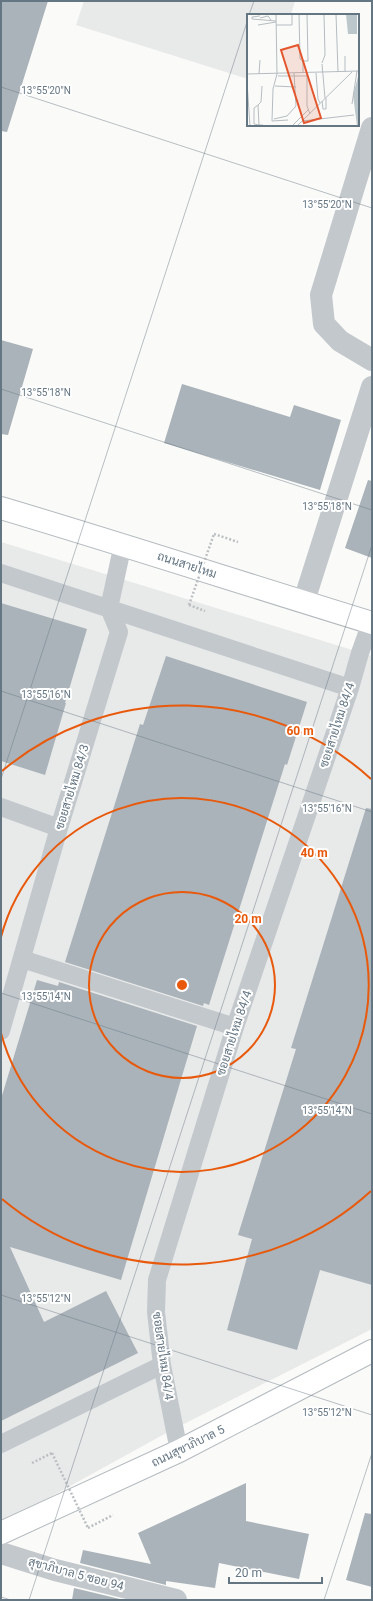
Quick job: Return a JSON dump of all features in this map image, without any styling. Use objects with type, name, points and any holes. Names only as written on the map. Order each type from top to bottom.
[{"type":"main road","name":"ถนนสายไหม","points":[[1,508],[123,544],[230,580],[372,622]]},
{"type":"main road","name":"ถนนสุขาภิบาล 5","points":[[1,1533],[180,1451],[372,1351]]},
{"type":"street","points":[[372,128],[321,295],[324,324],[340,341],[372,360]]},
{"type":"street","points":[[304,601],[372,387]]},
{"type":"street","name":"สุขาภิบาล 5 ซอย 94","points":[[1,1553],[55,1570],[176,1600]]},
{"type":"lane","points":[[109,608],[123,544]]},
{"type":"lane","points":[[1,573],[350,688]]},
{"type":"lane","name":"ซอยสายไหม 84/3","points":[[1,1031],[59,828],[119,632],[109,608]]},
{"type":"lane","name":"ซอยสายไหม 84/4","points":[[180,1451],[162,1365],[156,1312],[157,1280],[235,1027],[350,688],[360,652],[372,622]]},
{"type":"lane","points":[[1,807],[59,828]]},
{"type":"lane","points":[[22,959],[235,1027]]},
{"type":"lane","points":[[1,1444],[162,1365]]},
{"type":"path","points":[[208,612],[189,605],[214,534],[238,542]]},
{"type":"path","points":[[32,1463],[52,1453],[88,1528],[113,1515]]},
{"type":"shaded area","points":[[84,1],[295,1],[291,14],[247,14],[247,79],[76,25]]},
{"type":"shaded area","points":[[1,542],[372,656],[372,1329],[170,1431],[1,1524]]},
{"type":"building","points":[[1,1],[48,1],[7,132],[1,131]]},
{"type":"building","points":[[1,340],[33,349],[8,435],[1,434]]},
{"type":"building","points":[[182,384],[290,417],[294,405],[341,420],[320,490],[164,443]]},
{"type":"building","points":[[368,480],[372,481],[372,558],[345,548]]},
{"type":"building","points":[[1,603],[87,629],[45,775],[1,761]]},
{"type":"building","points":[[166,656],[307,702],[287,765],[285,764],[209,1005],[204,1003],[203,1006],[65,962],[140,724],[143,725]]},
{"type":"building","points":[[366,808],[372,809],[372,1285],[320,1270],[297,1350],[227,1330],[252,1239],[238,1235],[296,1049],[291,1048]]},
{"type":"building","points":[[37,980],[58,986],[59,982],[197,1026],[121,1280],[10,1247],[44,1322],[106,1291],[138,1353],[1,1421],[1,1099]]},
{"type":"building","points":[[246,1483],[246,1521],[309,1534],[299,1579],[219,1563],[215,1588],[166,1581],[166,1585],[80,1563],[83,1550],[151,1564],[138,1533]]},
{"type":"building","points":[[365,1513],[372,1514],[372,1587],[346,1580]]},
{"type":"building","points":[[74,1588],[124,1600],[72,1600]]}]
